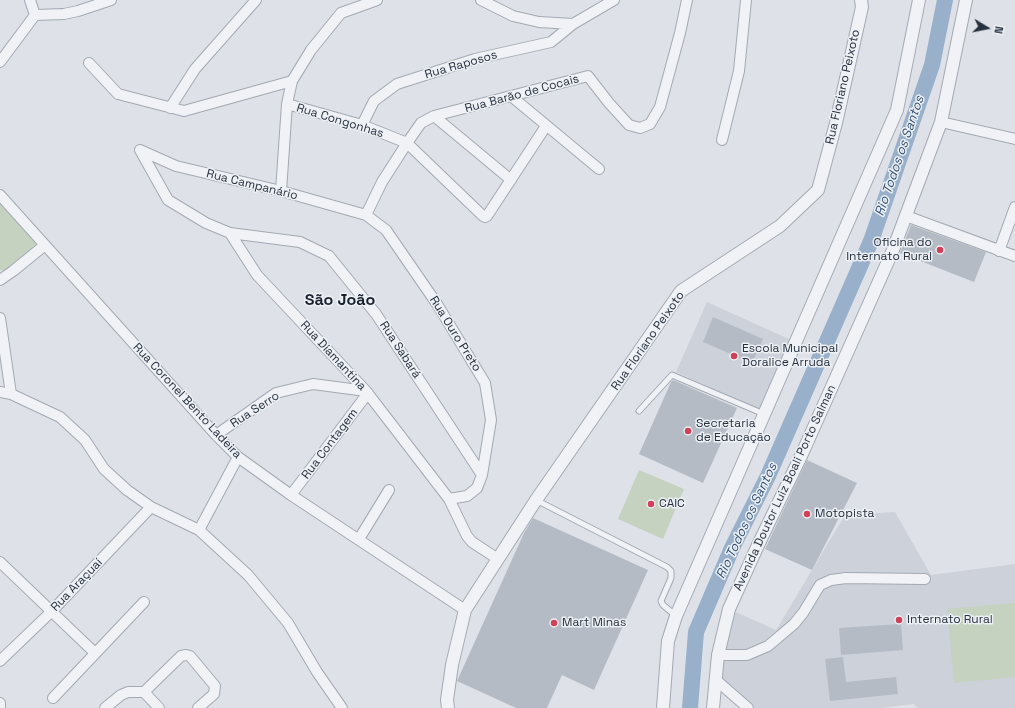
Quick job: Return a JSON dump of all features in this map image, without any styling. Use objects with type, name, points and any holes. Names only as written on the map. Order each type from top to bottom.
[{"type":"street","points":[[30,0],[35,15]]},
{"type":"street","points":[[35,15],[64,14],[111,0]]},
{"type":"street","points":[[170,108],[194,69],[256,0]]},
{"type":"street","points":[[281,191],[287,104],[292,81],[311,50],[341,13],[378,0]]},
{"type":"street","points":[[481,0],[513,16],[539,22],[573,24]]},
{"type":"street","name":"Rua Raposos","points":[[362,125],[374,101],[397,84],[476,59],[551,42],[573,24],[614,0]]},
{"type":"street","name":"Rua Barão de Cocais","points":[[366,215],[382,182],[407,143],[421,123],[434,116],[588,76],[609,103],[629,125],[640,128],[650,124],[660,107],[680,33],[687,0]]},
{"type":"street","points":[[722,140],[739,71],[746,0]]},
{"type":"street","name":"Rua Floriano Peixoto","points":[[448,708],[452,665],[466,610],[536,500],[681,291],[780,226],[818,190],[836,123],[862,7],[861,0]]},
{"type":"street","points":[[663,708],[668,641],[676,616],[897,110],[920,0]]},
{"type":"street","name":"Avenida Doutor Luiz Boali Porto Salman","points":[[713,708],[718,655],[729,609],[758,543],[801,456],[893,250],[941,122],[966,0]]},
{"type":"street","points":[[0,62],[35,15]]},
{"type":"street","points":[[89,63],[118,94],[184,111],[292,81]]},
{"type":"street","points":[[511,96],[599,169]]},
{"type":"street","name":"Rua Congonhas","points":[[287,104],[362,125],[407,143],[482,216],[487,216],[511,180]]},
{"type":"street","points":[[434,116],[511,180],[546,126]]},
{"type":"street","points":[[941,122],[1015,139]]},
{"type":"street","name":"Rua Campanário","points":[[140,150],[176,166],[281,191],[366,215]]},
{"type":"street","name":"Rua Sabará","points":[[140,150],[168,200],[206,223],[230,233],[300,242],[329,256],[376,314],[482,475]]},
{"type":"street","name":"Rua Coronel Bento Ladeira","points":[[0,195],[216,435],[238,457],[291,495],[466,610]]},
{"type":"street","points":[[999,251],[1015,207]]},
{"type":"street","name":"Rua Ouro Preto","points":[[366,215],[386,230],[437,304],[485,383],[491,420],[482,475]]},
{"type":"street","points":[[906,216],[1015,256]]},
{"type":"street","name":"Rua Diamantina","points":[[230,233],[257,276],[367,392],[449,499],[467,536],[472,542],[498,559]]},
{"type":"street","points":[[0,280],[45,245]]},
{"type":"street","points":[[0,318],[11,394]]},
{"type":"street","name":"Rua Serro","points":[[216,435],[276,393],[313,384],[367,392]]},
{"type":"street","points":[[0,392],[11,394],[60,417],[85,440],[104,469],[127,490],[151,507],[199,530],[248,575],[288,623],[317,672],[342,708]]},
{"type":"street","name":"Rua Contagem","points":[[291,495],[367,392]]},
{"type":"street","points":[[199,530],[238,457]]},
{"type":"street","points":[[449,499],[467,496],[477,488],[482,475]]},
{"type":"street","points":[[359,539],[390,490]]},
{"type":"street","name":"Rua Araçuaí","points":[[0,661],[51,612],[151,507]]},
{"type":"street","points":[[0,562],[95,653]]},
{"type":"street","points":[[718,655],[747,655],[768,646],[799,618],[820,585],[831,580],[846,578],[925,579]]},
{"type":"street","points":[[53,698],[144,602]]},
{"type":"street","points":[[105,708],[121,695],[128,692],[144,692],[181,656],[190,656],[215,686],[214,694],[198,708]]},
{"type":"street","points":[[716,680],[745,707]]},
{"type":"street","points":[[144,692],[159,708]]},
{"type":"street","points":[[0,703],[0,708]]},
{"type":"lane","points":[[639,411],[672,375],[764,415]]},
{"type":"lane","points":[[536,500],[667,567],[671,572],[671,578],[661,601],[662,605],[676,616]]},
{"type":"shaded area","name":"Escola Municipal Doralice Arruda","points":[[707,302],[791,340],[760,410],[676,372]]},
{"type":"shaded area","name":"Internato Rural","points":[[895,512],[931,575],[1015,564],[1015,708],[918,708],[914,704],[882,708],[748,708],[716,680],[729,609],[776,630],[845,515]]},
{"type":"green space","points":[[0,198],[38,242],[10,272],[0,270]]},
{"type":"green space","name":"CAIC","points":[[639,470],[684,489],[663,539],[618,519]]},
{"type":"green space","points":[[1015,603],[1015,677],[954,683],[947,609]]},
{"type":"building","name":"Oficina do Internato Rural","points":[[911,225],[986,252],[974,282],[900,253]]},
{"type":"building","points":[[713,317],[763,339],[752,363],[703,342]]},
{"type":"building","name":"Secretaria de Educação","points":[[673,380],[737,408],[703,483],[639,454]]},
{"type":"building","name":"Motopista","points":[[807,460],[857,483],[812,570],[765,549]]},
{"type":"building","name":"Mart Minas","points":[[533,518],[648,570],[594,690],[562,675],[547,708],[516,708],[457,681],[524,533]]},
{"type":"building","points":[[901,624],[903,650],[841,655],[839,628]]},
{"type":"building","points":[[843,657],[846,682],[896,677],[898,694],[830,701],[825,659]]},
{"type":"waterway","name":"Rio Todos os Santos","points":[[690,708],[696,632],[732,548],[768,476],[871,241],[932,65],[945,0]]},
{"type":"place","name":"Oficina do Internato Rural","points":[[940,250]]},
{"type":"place","name":"Escola Municipal Doralice Arruda","points":[[734,356]]},
{"type":"place","name":"Secretaria de Educação","points":[[688,431]]},
{"type":"place","name":"CAIC","points":[[651,504]]},
{"type":"place","name":"Motopista","points":[[807,514]]},
{"type":"place","name":"Internato Rural","points":[[899,620]]},
{"type":"place","name":"Mart Minas","points":[[554,623]]},
{"type":"district","name":"São João","points":[[340,301]]}]
